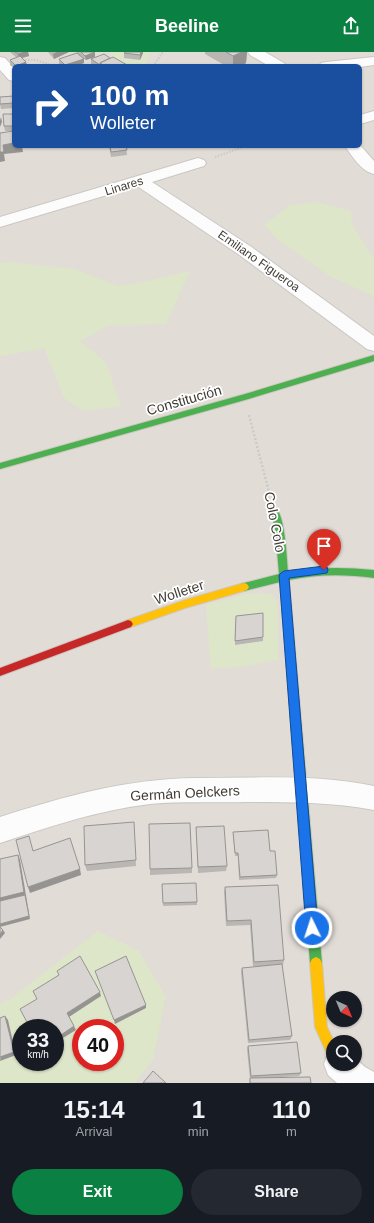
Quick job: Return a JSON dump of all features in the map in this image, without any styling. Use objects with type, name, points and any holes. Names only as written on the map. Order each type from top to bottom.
[{"type":"street","points":[[255,52],[276,64]]},
{"type":"street","points":[[345,64],[374,61]]},
{"type":"street","points":[[2,63],[12,75]]},
{"type":"street","points":[[362,119],[374,115]]},
{"type":"street","points":[[354,148],[362,158],[374,169]]},
{"type":"street","name":"Linares","points":[[0,222],[198,163]]},
{"type":"street","name":"Emiliano Figueroa","points":[[140,181],[244,250],[374,345]]},
{"type":"street","name":"Constitución","points":[[0,466],[245,397],[374,358]]},
{"type":"street","name":"Colo Colo","points":[[274,510],[279,528],[284,575],[321,1027],[326,1038]]},
{"type":"street","name":"Wolleter","points":[[0,672],[198,599],[284,575],[337,569],[374,574]]},
{"type":"street","name":"Germán Oelckers","points":[[0,830],[95,803],[135,794],[174,791],[301,790],[356,794],[374,798]]},
{"type":"path","points":[[154,64],[163,52]]},
{"type":"path","points":[[2,63],[31,59],[47,64]]},
{"type":"path","points":[[198,163],[240,148]]},
{"type":"path","name":"Colo Colo","points":[[245,397],[274,510]]},
{"type":"shaded area","points":[[0,52],[374,52],[374,1083],[0,1083]]},
{"type":"green space","points":[[110,52],[150,52],[146,64],[118,64],[113,61]]},
{"type":"green space","points":[[318,202],[351,211],[352,225],[374,258],[374,296],[331,277],[278,240],[264,225],[290,205]]},
{"type":"green space","points":[[9,262],[75,269],[118,286],[190,271],[166,324],[108,326],[80,341],[106,362],[121,406],[83,411],[64,398],[44,348],[0,356],[0,263]]},
{"type":"green space","points":[[263,593],[273,595],[278,604],[278,660],[239,667],[211,669],[206,604],[247,594]]},
{"type":"green space","points":[[98,931],[139,951],[166,997],[153,1060],[135,1083],[0,1083],[0,1003],[10,999]]},
{"type":"building","points":[[81,52],[95,52],[85,56]]},
{"type":"building","points":[[141,52],[140,55],[124,53]]},
{"type":"building","points":[[226,52],[242,52],[233,56]]},
{"type":"building","points":[[77,53],[84,59],[64,64],[59,59]]},
{"type":"building","points":[[104,54],[110,58],[100,64],[91,59]]},
{"type":"building","points":[[20,56],[26,62],[14,64],[10,60]]},
{"type":"building","points":[[113,57],[125,64],[102,64],[100,63]]},
{"type":"building","points":[[12,96],[12,103],[0,104],[0,97]]},
{"type":"building","points":[[3,114],[12,114],[12,126],[4,126]]},
{"type":"building","points":[[12,131],[12,143],[3,145],[4,152],[0,152],[0,133]]},
{"type":"building","points":[[110,148],[126,148],[127,150],[111,152]]},
{"type":"building","points":[[263,613],[263,637],[235,641],[236,616]]},
{"type":"building","points":[[134,822],[136,860],[85,865],[84,826]]},
{"type":"building","points":[[190,823],[192,868],[150,869],[149,824]]},
{"type":"building","points":[[224,826],[227,866],[198,867],[196,827]]},
{"type":"building","points":[[268,830],[270,851],[275,851],[277,875],[240,877],[238,853],[235,853],[233,832]]},
{"type":"building","points":[[29,836],[33,851],[70,838],[80,869],[28,887],[16,840]]},
{"type":"building","points":[[18,855],[24,892],[0,898],[0,859]]},
{"type":"building","points":[[196,883],[197,902],[163,903],[162,884]]},
{"type":"building","points":[[278,885],[284,960],[254,962],[251,920],[227,921],[225,887]]},
{"type":"building","points":[[25,895],[29,916],[0,924],[0,901]]},
{"type":"building","points":[[0,927],[3,930],[0,934]]},
{"type":"building","points":[[80,956],[100,992],[67,1013],[72,1022],[72,1027],[64,1033],[64,1019],[25,1019],[20,1009],[37,999],[33,991],[59,975],[57,971]]},
{"type":"building","points":[[126,956],[146,1005],[114,1019],[95,971]]},
{"type":"building","points":[[282,964],[292,1036],[249,1040],[242,968]]},
{"type":"building","points":[[5,1016],[12,1044],[12,1053],[0,1057],[0,1018]]},
{"type":"building","points":[[297,1042],[301,1073],[251,1076],[248,1046]]},
{"type":"building","points":[[153,1071],[166,1083],[143,1083]]},
{"type":"building","points":[[310,1077],[311,1083],[250,1083],[250,1078]]},
{"type":"traffic: fast","points":[[0,466],[245,397],[374,358]]},
{"type":"traffic: fast","points":[[274,510],[279,528],[284,575],[316,963]]},
{"type":"traffic: fast","points":[[244,587],[277,578],[309,573],[341,571],[374,574]]},
{"type":"traffic: slow","points":[[128,624],[185,604],[244,587]]},
{"type":"traffic: slow","points":[[316,963],[321,1027],[326,1038]]},
{"type":"traffic: jam","points":[[0,672],[128,624]]},
{"type":"route","points":[[312,928],[284,575],[324,570]]}]
